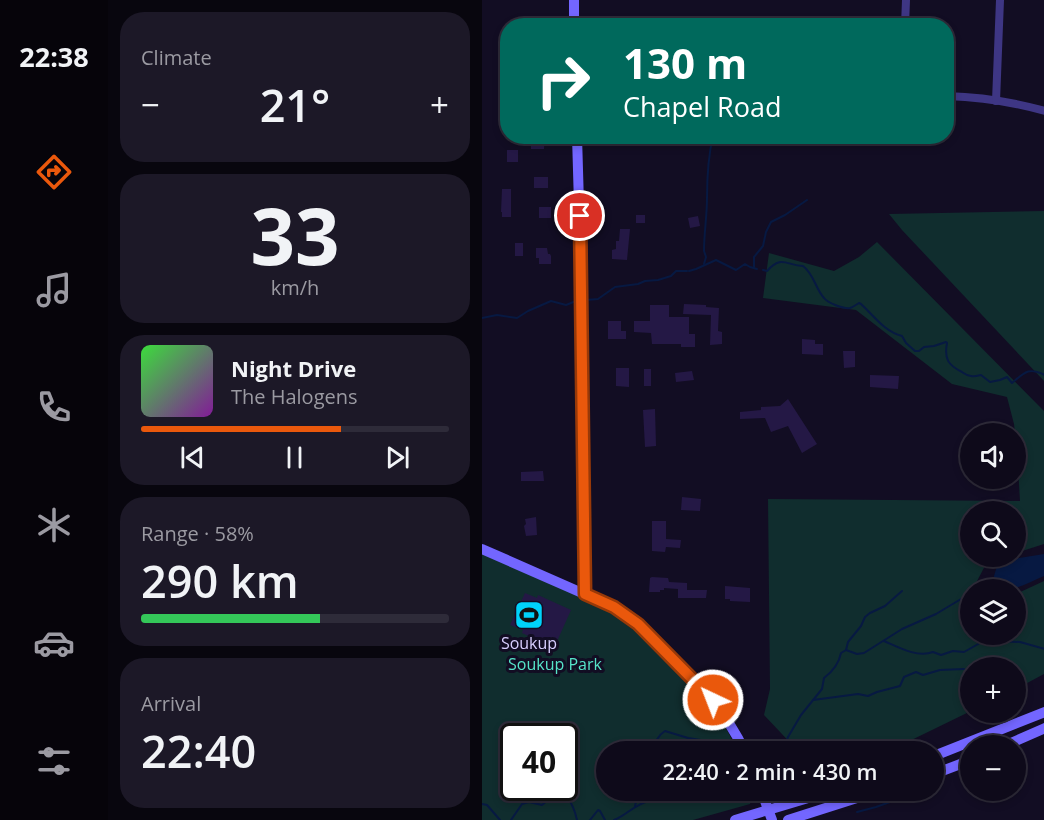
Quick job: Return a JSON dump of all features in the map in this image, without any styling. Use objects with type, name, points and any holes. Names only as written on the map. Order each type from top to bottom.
[{"type":"street","points":[[574,0],[574,18]]},
{"type":"street","points":[[905,18],[906,0]]},
{"type":"street","points":[[996,101],[1000,0]]},
{"type":"street","points":[[954,96],[968,96],[1044,111]]},
{"type":"street","points":[[577,144],[583,341],[585,594]]},
{"type":"street","points":[[482,549],[626,614],[695,680],[722,711],[740,741]]},
{"type":"street","points":[[944,752],[1044,712]]},
{"type":"street","points":[[1026,736],[1044,728]]},
{"type":"street","points":[[944,770],[960,764]]},
{"type":"street","points":[[735,820],[770,815],[806,801]]},
{"type":"street","points":[[788,820],[848,801]]},
{"type":"green space","points":[[1045,211],[1044,381],[889,214]]},
{"type":"green space","points":[[877,242],[1044,411],[1044,544],[1026,550],[1026,501],[1020,501],[1019,489],[1026,489],[1026,423],[1014,423],[1007,397],[952,384],[856,310],[763,298],[769,253],[834,271],[859,257]]},
{"type":"green space","points":[[768,499],[1020,501],[960,501],[960,567],[984,567],[978,579],[960,579],[960,645],[1026,645],[1026,589],[1044,581],[1044,674],[1026,684],[1026,657],[960,657],[960,716],[909,741],[789,741],[764,715],[770,689]]},
{"type":"green space","name":"Soukup Park","points":[[482,553],[606,608],[626,621],[647,637],[685,675],[721,719],[733,741],[596,741],[596,801],[751,801],[750,804],[693,820],[482,820]]},
{"type":"water","points":[[1044,554],[1044,576],[1026,584],[1026,579],[994,579],[997,567],[1026,567],[1026,557]]},
{"type":"building","points":[[531,144],[544,144],[544,149],[531,149]]},
{"type":"building","points":[[507,150],[518,150],[518,162],[507,162]]},
{"type":"building","points":[[534,177],[548,177],[548,188],[534,188]]},
{"type":"building","points":[[502,189],[511,189],[511,217],[502,217]]},
{"type":"building","points":[[539,207],[551,207],[551,218],[539,218]]},
{"type":"building","points":[[636,215],[645,215],[645,223],[636,223]]},
{"type":"building","points":[[698,216],[700,226],[690,228],[688,218]]},
{"type":"building","points":[[620,229],[630,229],[627,260],[612,259],[612,250],[616,249]]},
{"type":"building","points":[[515,243],[523,243],[523,256],[515,256]]},
{"type":"building","points":[[536,248],[547,248],[551,256],[551,264],[539,264],[539,258],[536,258]]},
{"type":"building","points":[[684,304],[719,308],[718,331],[722,332],[722,344],[710,345],[711,315],[683,314]]},
{"type":"building","points":[[650,305],[669,305],[669,317],[689,317],[689,334],[695,334],[695,347],[681,347],[681,344],[652,344],[651,333],[634,332],[634,321],[650,321]]},
{"type":"building","points":[[608,321],[621,321],[621,331],[626,331],[626,339],[608,339]]},
{"type":"building","points":[[802,339],[815,340],[815,344],[823,344],[823,355],[802,354]]},
{"type":"building","points":[[843,351],[855,351],[855,367],[844,368]]},
{"type":"building","points":[[616,368],[629,368],[629,387],[616,386]]},
{"type":"building","points":[[644,369],[651,369],[651,386],[644,386]]},
{"type":"building","points":[[692,371],[694,380],[676,382],[675,373]]},
{"type":"building","points":[[870,375],[899,376],[898,389],[870,387]]},
{"type":"building","points":[[788,399],[817,444],[802,453],[788,426],[771,432],[765,418],[740,419],[740,412],[761,410],[761,407],[780,406]]},
{"type":"building","points":[[655,409],[656,446],[645,447],[643,410]]},
{"type":"building","points":[[543,471],[544,481],[521,481],[521,472]]},
{"type":"building","points":[[682,497],[701,499],[700,511],[681,510]]},
{"type":"building","points":[[536,517],[537,535],[526,536],[525,519]]},
{"type":"building","points":[[652,521],[666,521],[666,539],[681,540],[680,548],[666,547],[665,552],[652,551]]},
{"type":"building","points":[[652,577],[668,578],[669,582],[687,583],[687,590],[707,590],[706,598],[678,598],[678,589],[664,588],[660,592],[649,592]]},
{"type":"building","points":[[725,586],[750,588],[750,602],[725,599]]},
{"type":"building","points":[[525,593],[537,598],[538,595],[571,610],[554,648],[510,625]]},
{"type":"waterway","points":[[704,264],[712,144]]},
{"type":"waterway","points":[[754,268],[754,257],[763,246],[771,222],[807,200]]},
{"type":"waterway","points":[[689,271],[716,260],[736,270],[745,264],[757,269]]},
{"type":"waterway","points":[[763,270],[767,271],[780,262],[803,266],[810,273],[826,300],[847,308],[861,304],[885,327],[902,336],[915,351],[946,342],[948,361],[953,367],[967,375],[981,375],[990,382],[1007,377],[1012,383],[1031,371],[1045,375]]},
{"type":"waterway","points":[[586,300],[598,299],[615,287],[658,280],[671,276],[676,271],[687,271]]},
{"type":"waterway","points":[[482,318],[497,315],[517,318],[551,301],[566,305],[576,301]]},
{"type":"waterway","points":[[786,741],[801,715],[822,689],[824,678],[835,667],[841,653],[846,650],[848,642],[865,617],[885,606],[902,591]]},
{"type":"waterway","points":[[846,650],[857,654],[864,653],[902,629],[936,614],[960,600]]},
{"type":"waterway","points":[[884,641],[914,653],[933,652],[941,655],[953,651],[964,652],[980,643],[992,641],[1020,642],[1045,649]]},
{"type":"waterway","points":[[813,700],[858,694],[868,696],[900,686],[904,677],[916,672],[923,675],[940,670],[960,669]]},
{"type":"waterway","points":[[656,741],[665,731],[707,741]]},
{"type":"waterway","points":[[511,820],[522,804],[529,802],[542,805],[558,793],[566,794],[577,820]]},
{"type":"waterway","points":[[635,806],[637,801]]},
{"type":"waterway","points":[[614,820],[640,804],[650,801]]},
{"type":"waterway","points":[[857,812],[893,801]]},
{"type":"waterway","points":[[482,804],[487,805],[500,820]]},
{"type":"waterway","points":[[590,820],[598,810],[605,820]]},
{"type":"place","name":"Soukup","points":[[529,615]]},
{"type":"route","points":[[580,216],[585,594],[626,614],[713,700]]}]
